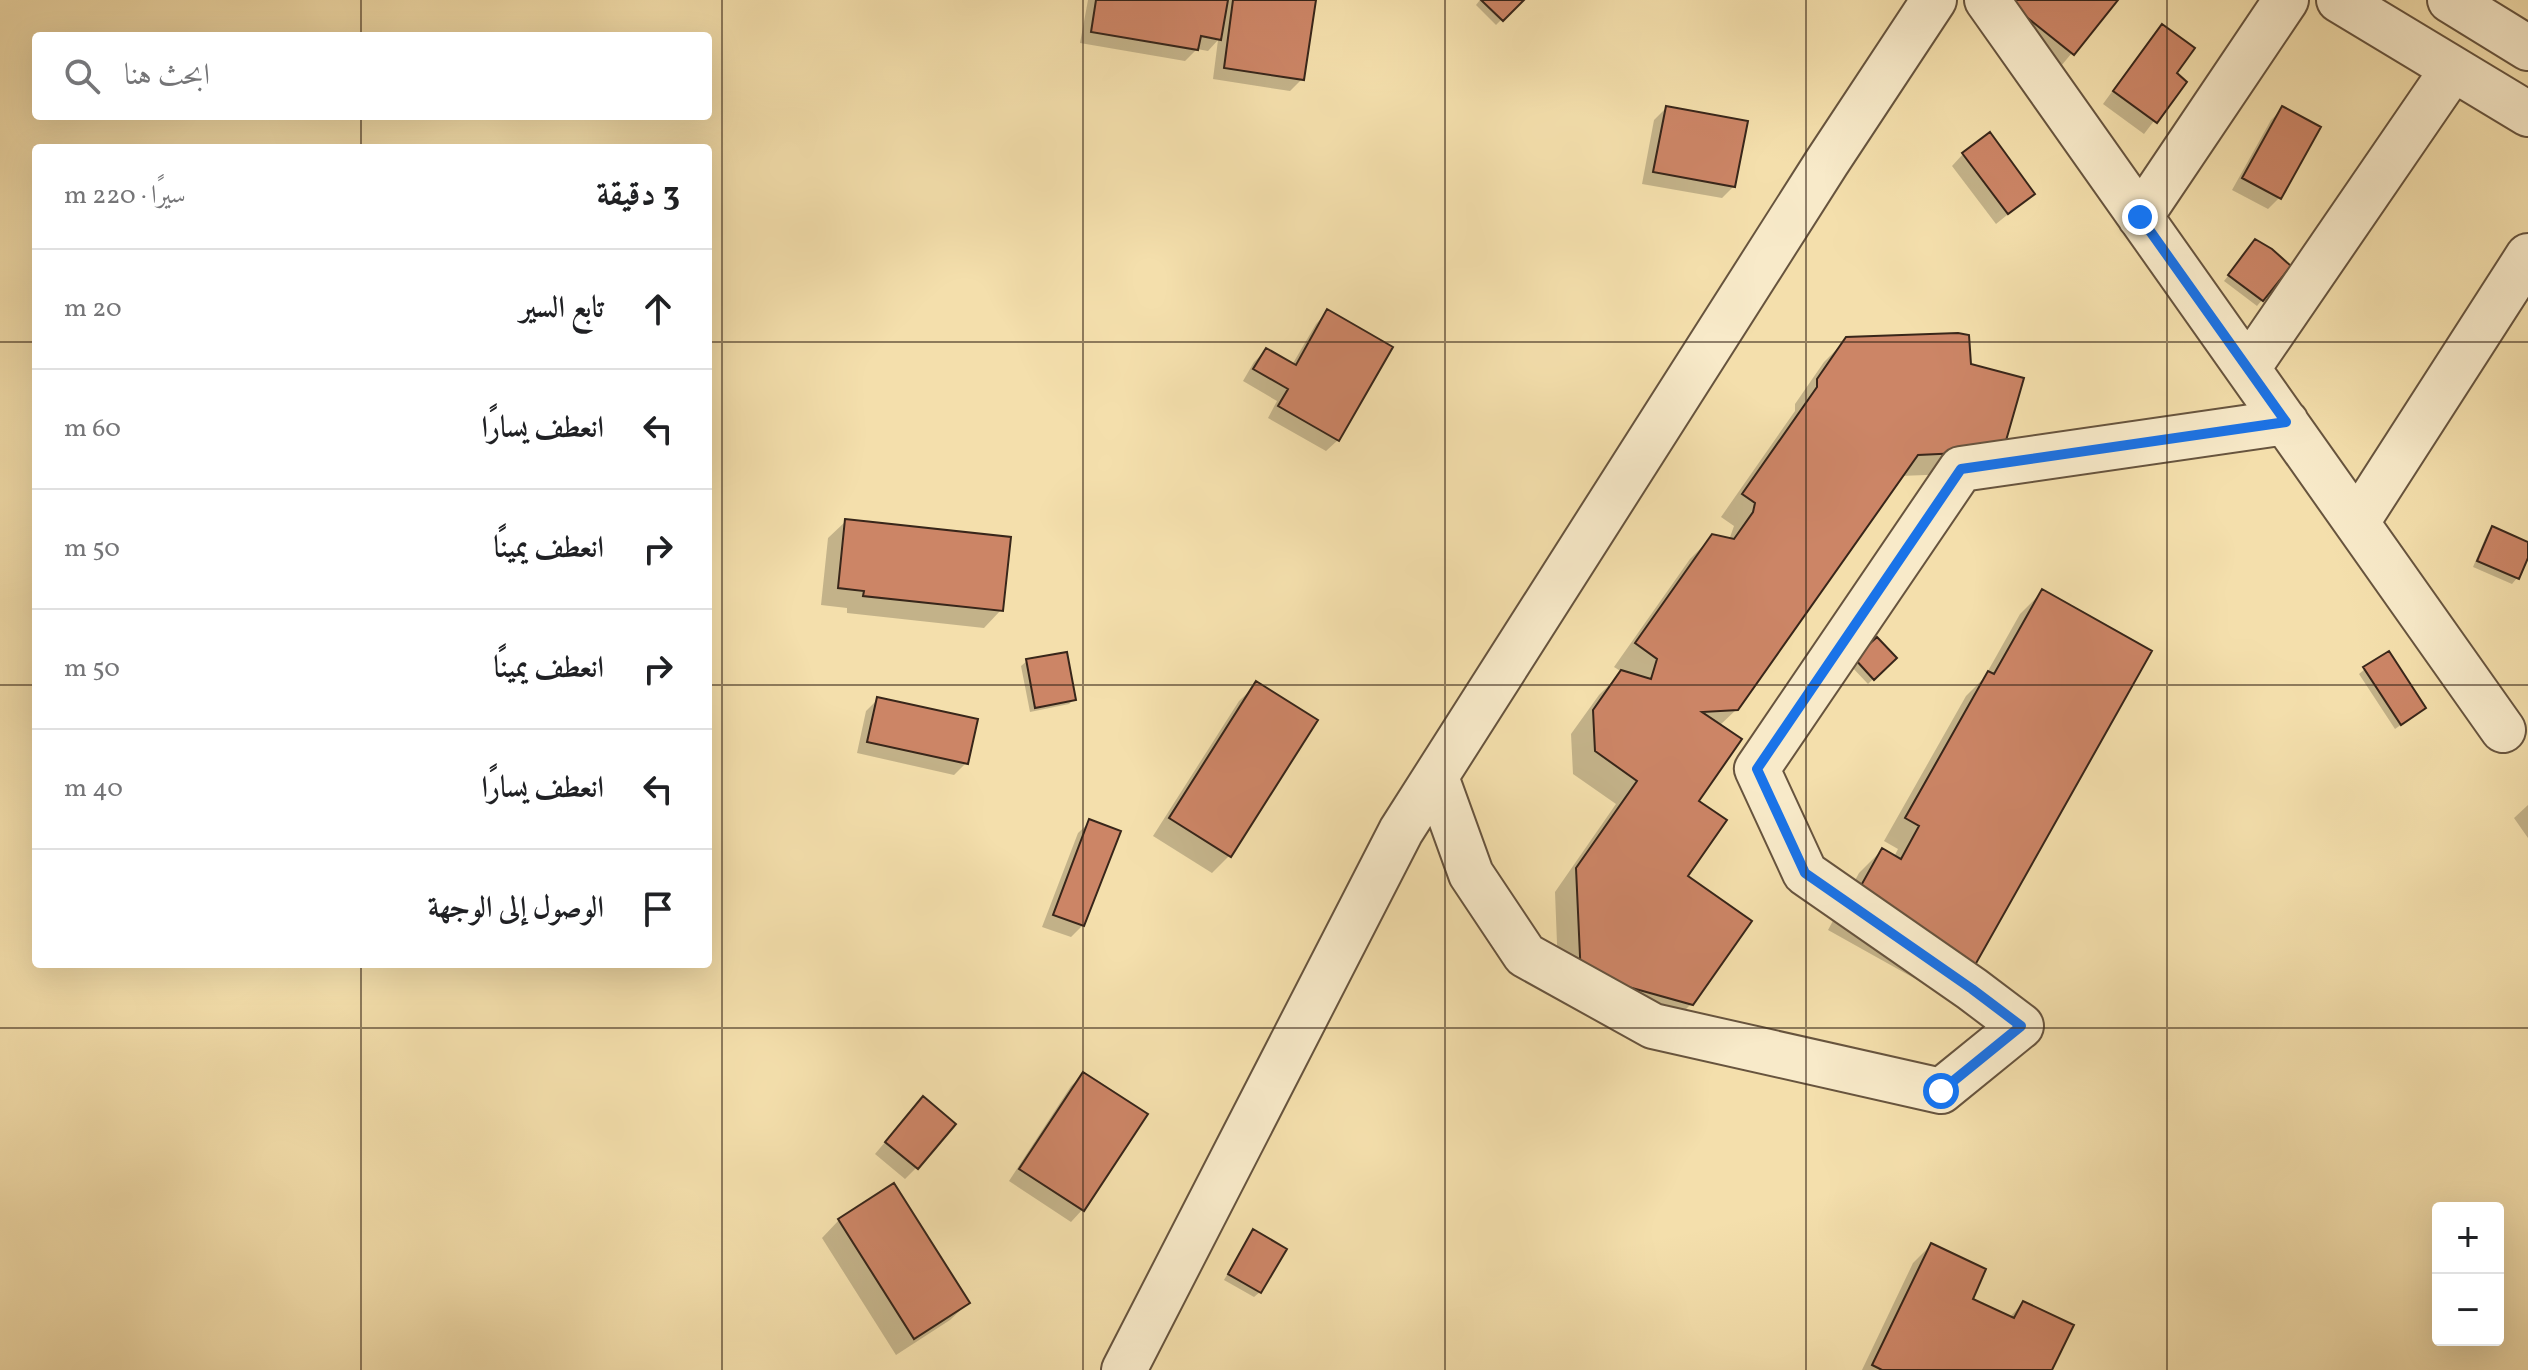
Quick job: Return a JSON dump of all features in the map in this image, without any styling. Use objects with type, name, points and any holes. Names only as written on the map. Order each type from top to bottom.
[{"type":"street","points":[[1124,1370],[1401,831],[1827,162],[1934,0]]},
{"type":"street","points":[[1987,0],[2503,730]]},
{"type":"street","points":[[2140,217],[2286,0]]},
{"type":"street","points":[[2339,0],[2528,114]]},
{"type":"street","points":[[2478,7],[2528,48]]},
{"type":"street","points":[[2248,368],[2453,69]]},
{"type":"street","points":[[2357,522],[2528,256]]},
{"type":"street","points":[[1436,777],[1471,874],[1525,955],[1653,1026],[1941,1091],[2021,1026],[1805,873],[1757,769],[1961,469],[2286,422]]},
{"type":"building","points":[[1096,0],[1228,0],[1221,40],[1201,36],[1198,50],[1091,32]]},
{"type":"building","points":[[1233,0],[1316,0],[1304,80],[1224,68]]},
{"type":"building","points":[[1481,0],[1524,0],[1503,21]]},
{"type":"building","points":[[2005,0],[2118,0],[2074,55]]},
{"type":"building","points":[[2162,24],[2195,48],[2177,73],[2187,82],[2157,123],[2113,91]]},
{"type":"building","points":[[1666,106],[1748,121],[1735,187],[1653,172]]},
{"type":"building","points":[[2282,106],[2321,127],[2281,199],[2242,178]]},
{"type":"building","points":[[1990,132],[2035,194],[2008,214],[1962,153]]},
{"type":"building","points":[[2255,239],[2291,266],[2263,301],[2228,275]]},
{"type":"building","points":[[1327,309],[1393,347],[1339,441],[1278,406],[1288,389],[1253,369],[1266,348],[1296,365]]},
{"type":"building","points":[[1969,335],[1971,364],[2024,378],[2003,451],[1918,455],[1738,710],[1702,712],[1742,739],[1699,801],[1727,820],[1688,876],[1752,921],[1693,1005],[1582,974],[1581,978],[1576,868],[1637,781],[1595,751],[1593,710],[1621,670],[1651,679],[1657,659],[1635,643],[1712,534],[1734,539],[1753,512],[1755,503],[1742,494],[1817,387],[1817,379],[1846,337]]},
{"type":"building","points":[[845,519],[1011,537],[1003,611],[863,596],[864,591],[838,588]]},
{"type":"building","points":[[2492,526],[2528,542],[2528,558],[2519,579],[2477,561]]},
{"type":"building","points":[[2042,589],[2152,651],[1970,974],[1849,907],[1882,848],[1901,859],[1919,826],[1905,818],[1988,671],[1994,674]]},
{"type":"building","points":[[1877,637],[1897,658],[1874,680],[1854,658]]},
{"type":"building","points":[[2389,651],[2426,708],[2401,725],[2363,667]]},
{"type":"building","points":[[1067,652],[1076,700],[1035,708],[1026,659]]},
{"type":"building","points":[[1256,681],[1318,720],[1231,857],[1169,818]]},
{"type":"building","points":[[877,697],[978,719],[968,764],[867,742]]},
{"type":"building","points":[[1089,819],[1121,831],[1084,926],[1053,915]]},
{"type":"building","points":[[1083,1072],[1148,1114],[1084,1211],[1019,1169]]},
{"type":"building","points":[[923,1096],[956,1124],[918,1169],[885,1142]]},
{"type":"building","points":[[894,1183],[970,1303],[914,1339],[838,1219]]},
{"type":"building","points":[[1253,1229],[1287,1249],[1261,1293],[1228,1274]]},
{"type":"building","points":[[1931,1243],[1986,1269],[1973,1299],[2014,1318],[2023,1301],[2074,1325],[2052,1370],[1882,1370],[1872,1365]]},
{"type":"route","points":[[1941,1091],[2021,1026],[1805,873],[1757,769],[1961,469],[2286,422],[2140,217]]}]
